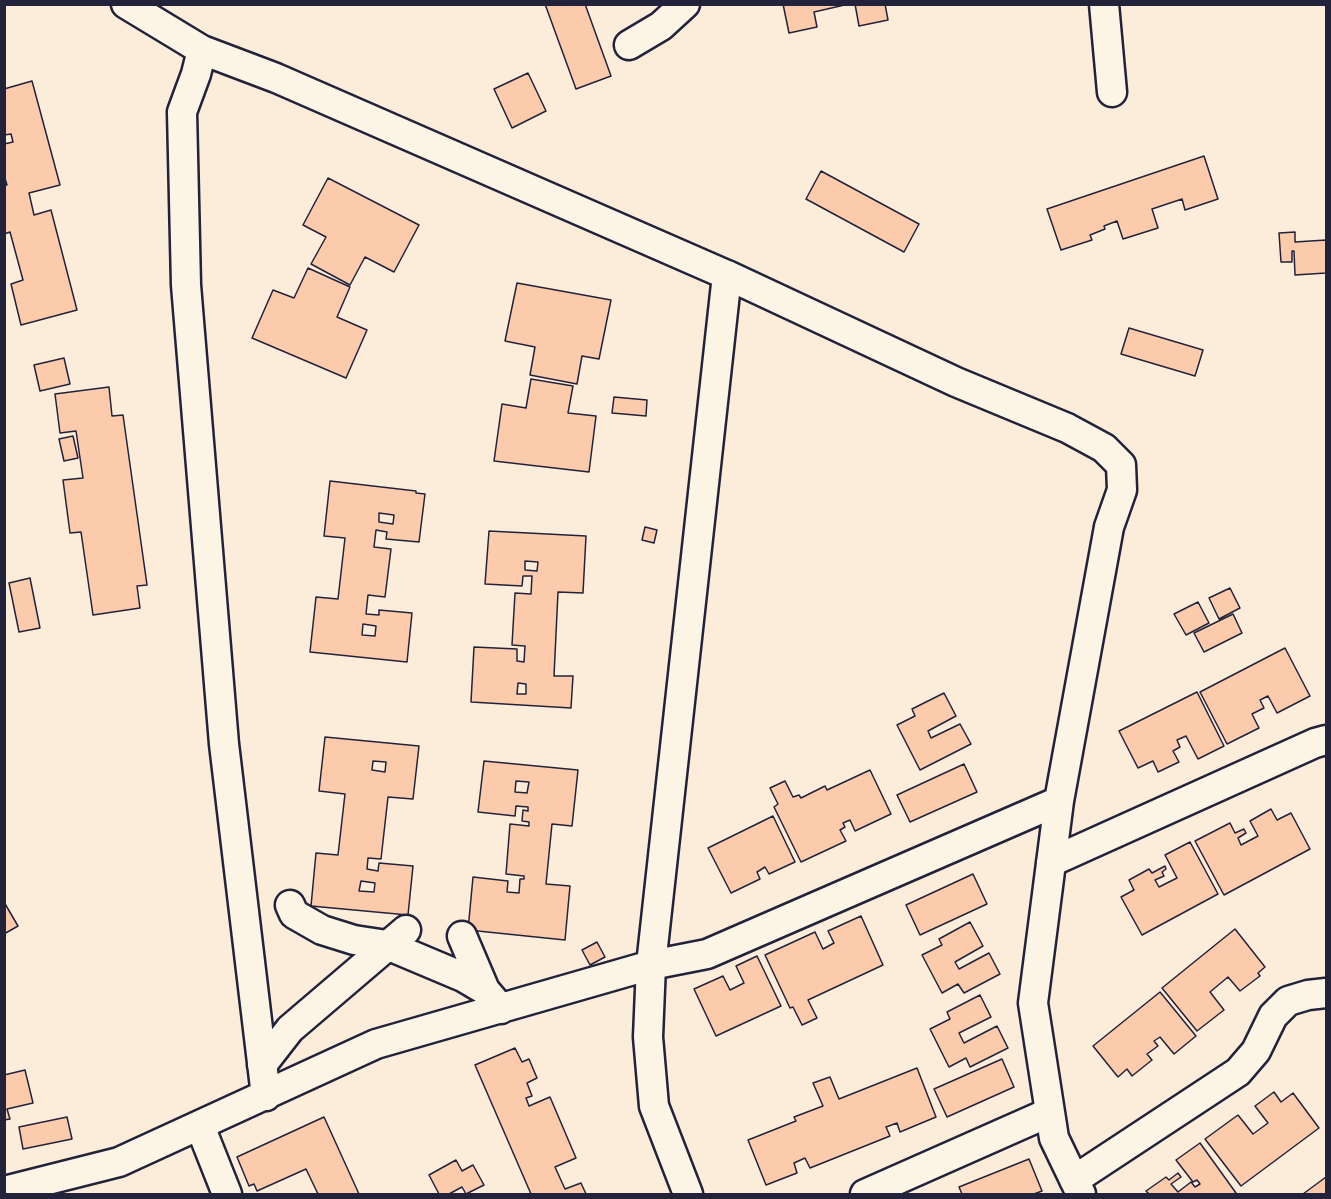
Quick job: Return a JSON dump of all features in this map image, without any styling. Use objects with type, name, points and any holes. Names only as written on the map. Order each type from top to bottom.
[{"type":"street","points":[[126,4],[202,50],[276,78],[727,275],[956,382],[1067,428],[1104,448],[1121,465],[1122,490],[1109,527],[1059,801],[1033,1003],[1048,1113],[1054,1138],[1077,1187],[1238,1072],[1256,1051],[1273,1016],[1288,1002],[1308,995],[1326,993]]},
{"type":"street","points":[[629,45],[661,26],[685,4]]},
{"type":"street","points":[[1104,4],[1112,92]]},
{"type":"street","points":[[202,50],[182,112],[186,285],[224,744],[266,1096]]},
{"type":"street","points":[[688,1194],[654,1106],[648,1037],[651,964],[727,275]]},
{"type":"street","points":[[1051,862],[1326,740]]},
{"type":"street","points":[[4,1191],[119,1162],[376,1044],[493,1000],[651,964],[708,954],[1059,801]]},
{"type":"street","points":[[290,905],[294,914],[322,930],[354,940],[396,937],[463,977],[493,1000]]},
{"type":"street","points":[[462,936],[493,1000]]},
{"type":"street","points":[[262,1065],[290,1029],[396,937]]},
{"type":"street","points":[[865,1194],[1048,1113]]},
{"type":"street","points":[[200,1126],[227,1194]]},
{"type":"building","points":[[545,4],[585,4],[611,76],[576,89]]},
{"type":"building","points":[[783,4],[849,4],[814,12],[817,27],[789,33]]},
{"type":"building","points":[[855,4],[885,4],[888,20],[859,26]]},
{"type":"building","points":[[528,73],[546,111],[512,128],[494,89]]},
{"type":"building","points":[[32,81],[60,185],[29,193],[34,215],[51,210],[77,310],[21,325],[11,284],[23,280],[10,232],[4,234],[4,185],[7,185],[4,175],[4,144],[13,142],[11,134],[4,135],[4,89]]},
{"type":"building","points":[[1204,156],[1218,199],[1185,210],[1182,199],[1152,209],[1158,228],[1123,239],[1117,221],[1090,235],[1092,240],[1061,250],[1047,209]]},
{"type":"building","points":[[821,171],[919,224],[904,252],[806,199]]},
{"type":"building","points":[[328,178],[419,225],[394,272],[365,257],[350,285],[311,264],[326,237],[303,225]]},
{"type":"building","points":[[1295,232],[1295,242],[1326,240],[1326,273],[1295,275],[1294,251],[1292,251],[1292,262],[1281,262],[1279,233]]},
{"type":"building","points":[[308,268],[350,287],[337,317],[367,330],[346,378],[252,338],[273,290],[294,298]]},
{"type":"building","points":[[517,283],[611,300],[599,359],[582,356],[577,384],[530,375],[535,347],[505,341]]},
{"type":"building","points":[[1129,328],[1203,350],[1195,376],[1121,354]]},
{"type":"building","points":[[64,358],[70,384],[40,391],[34,365]]},
{"type":"building","points":[[531,379],[573,386],[568,413],[596,416],[589,472],[494,461],[502,404],[526,408]]},
{"type":"building","points":[[109,387],[112,416],[123,415],[147,585],[137,586],[140,608],[93,615],[81,532],[70,533],[63,480],[83,478],[76,431],[60,433],[55,394]]},
{"type":"building","points":[[614,397],[647,400],[646,416],[612,413]]},
{"type":"building","points":[[73,436],[78,458],[64,461],[59,439]]},
{"type":"building","points":[[330,481],[425,494],[419,542],[386,539],[387,532],[376,530],[374,547],[391,549],[385,597],[368,595],[366,614],[379,615],[379,610],[412,613],[407,662],[310,652],[316,597],[338,599],[345,538],[324,536]],"holes":[[[379,513],[394,515],[393,524],[379,522]],[[363,624],[376,626],[375,636],[362,635]]]},
{"type":"building","points":[[645,527],[657,530],[654,543],[642,540]]},
{"type":"building","points":[[489,531],[586,536],[583,593],[558,592],[554,676],[573,676],[571,708],[471,702],[474,647],[517,649],[517,661],[524,662],[525,646],[512,645],[515,593],[531,594],[532,576],[523,576],[522,586],[485,584]],"holes":[[[525,561],[538,562],[537,571],[525,570]],[[518,683],[526,684],[526,694],[517,694]]]},
{"type":"building","points":[[30,578],[40,628],[19,632],[9,583]]},
{"type":"building","points":[[1230,588],[1240,608],[1219,619],[1209,598]]},
{"type":"building","points":[[1198,602],[1209,623],[1186,635],[1174,614]]},
{"type":"building","points":[[1233,614],[1242,633],[1204,652],[1194,633]]},
{"type":"building","points":[[1285,648],[1310,696],[1277,713],[1268,696],[1260,700],[1264,708],[1252,714],[1259,728],[1227,744],[1200,692]]},
{"type":"building","points":[[1197,692],[1224,746],[1198,759],[1186,736],[1177,740],[1180,747],[1173,751],[1179,762],[1158,772],[1153,761],[1138,768],[1119,731]]},
{"type":"building","points":[[944,693],[956,716],[928,731],[931,738],[960,724],[971,744],[920,770],[897,725],[915,716],[912,709]]},
{"type":"building","points":[[325,737],[419,746],[413,799],[388,797],[381,859],[368,858],[367,869],[378,871],[379,863],[413,866],[408,915],[311,906],[316,853],[338,855],[345,794],[319,791]],"holes":[[[373,761],[386,762],[385,772],[372,770]],[[361,881],[375,883],[374,892],[359,891]]]},
{"type":"building","points":[[484,761],[578,770],[572,826],[552,824],[546,884],[570,886],[565,940],[468,930],[473,877],[508,881],[507,892],[519,893],[520,879],[524,879],[524,876],[506,874],[510,824],[529,826],[529,822],[522,821],[523,810],[528,811],[528,807],[516,806],[515,816],[478,812]],"holes":[[[516,781],[529,782],[527,793],[515,792]]]},
{"type":"building","points":[[964,764],[977,792],[910,822],[897,795]]},
{"type":"building","points":[[870,770],[891,814],[855,831],[850,820],[843,823],[845,827],[840,830],[846,841],[801,862],[774,807],[778,804],[770,788],[785,781],[793,797],[799,795],[801,798],[825,786],[827,790]]},
{"type":"building","points":[[1271,809],[1277,820],[1291,813],[1310,849],[1224,895],[1195,841],[1230,823],[1235,833],[1244,829],[1246,833],[1238,838],[1241,845],[1258,836],[1250,821]]},
{"type":"building","points":[[773,816],[795,862],[769,874],[765,867],[757,872],[760,879],[731,893],[708,848]]},
{"type":"building","points":[[1190,842],[1218,894],[1142,935],[1121,897],[1134,890],[1129,880],[1149,869],[1152,873],[1165,866],[1166,869],[1162,872],[1164,876],[1155,880],[1159,887],[1177,878],[1165,855]]},
{"type":"building","points":[[973,874],[987,904],[920,935],[906,905]]},
{"type":"building","points":[[4,902],[18,926],[4,934]]},
{"type":"building","points":[[861,916],[883,965],[808,1000],[817,1018],[802,1025],[793,1007],[790,1008],[765,955],[815,932],[823,949],[834,943],[828,931]]},
{"type":"building","points":[[970,922],[983,946],[955,962],[959,969],[989,953],[1000,974],[964,993],[958,984],[942,993],[922,955],[942,945],[939,939]]},
{"type":"building","points":[[1235,929],[1265,967],[1258,973],[1260,976],[1240,991],[1228,977],[1210,992],[1224,1010],[1197,1031],[1162,988]]},
{"type":"building","points":[[597,942],[605,957],[590,965],[582,950]]},
{"type":"building","points":[[757,956],[781,1006],[716,1036],[694,989],[723,976],[730,990],[744,983],[736,966]]},
{"type":"building","points":[[1160,992],[1196,1036],[1174,1054],[1160,1037],[1154,1041],[1158,1046],[1147,1054],[1152,1060],[1132,1076],[1127,1069],[1118,1077],[1093,1046]]},
{"type":"building","points":[[980,995],[991,1017],[959,1033],[964,1043],[997,1026],[1008,1048],[970,1067],[966,1058],[949,1067],[930,1029],[950,1019],[947,1012]]},
{"type":"building","points":[[515,1048],[522,1062],[529,1059],[537,1078],[527,1083],[532,1096],[526,1098],[529,1106],[550,1097],[576,1158],[555,1167],[565,1189],[581,1183],[586,1194],[531,1194],[475,1065]]},
{"type":"building","points":[[1002,1059],[1014,1087],[947,1117],[934,1089]]},
{"type":"building","points":[[917,1068],[936,1117],[900,1132],[897,1123],[886,1127],[890,1136],[810,1168],[805,1158],[794,1163],[797,1173],[766,1185],[748,1140],[796,1121],[794,1117],[823,1106],[813,1083],[830,1077],[839,1099]]},
{"type":"building","points":[[25,1070],[33,1103],[7,1109],[10,1119],[4,1120],[4,1075]]},
{"type":"building","points":[[1274,1092],[1281,1102],[1293,1093],[1319,1128],[1241,1186],[1205,1139],[1238,1115],[1253,1134],[1268,1123],[1255,1106]]},
{"type":"building","points":[[67,1117],[72,1139],[23,1149],[19,1127]]},
{"type":"building","points":[[324,1117],[359,1194],[318,1194],[306,1169],[257,1191],[254,1184],[249,1186],[237,1157]]},
{"type":"building","points":[[1200,1143],[1236,1193],[1149,1194],[1146,1191],[1166,1177],[1169,1180],[1178,1173],[1181,1177],[1171,1184],[1178,1192],[1191,1182],[1195,1187],[1200,1184],[1197,1180],[1193,1182],[1176,1160]]},
{"type":"building","points":[[1029,1159],[1042,1191],[1034,1194],[962,1194],[959,1187]]},
{"type":"building","points":[[456,1160],[462,1171],[473,1165],[484,1185],[466,1194],[462,1187],[449,1194],[439,1194],[429,1175]]},
{"type":"building","points":[[1326,1177],[1326,1194],[1303,1194]]}]
